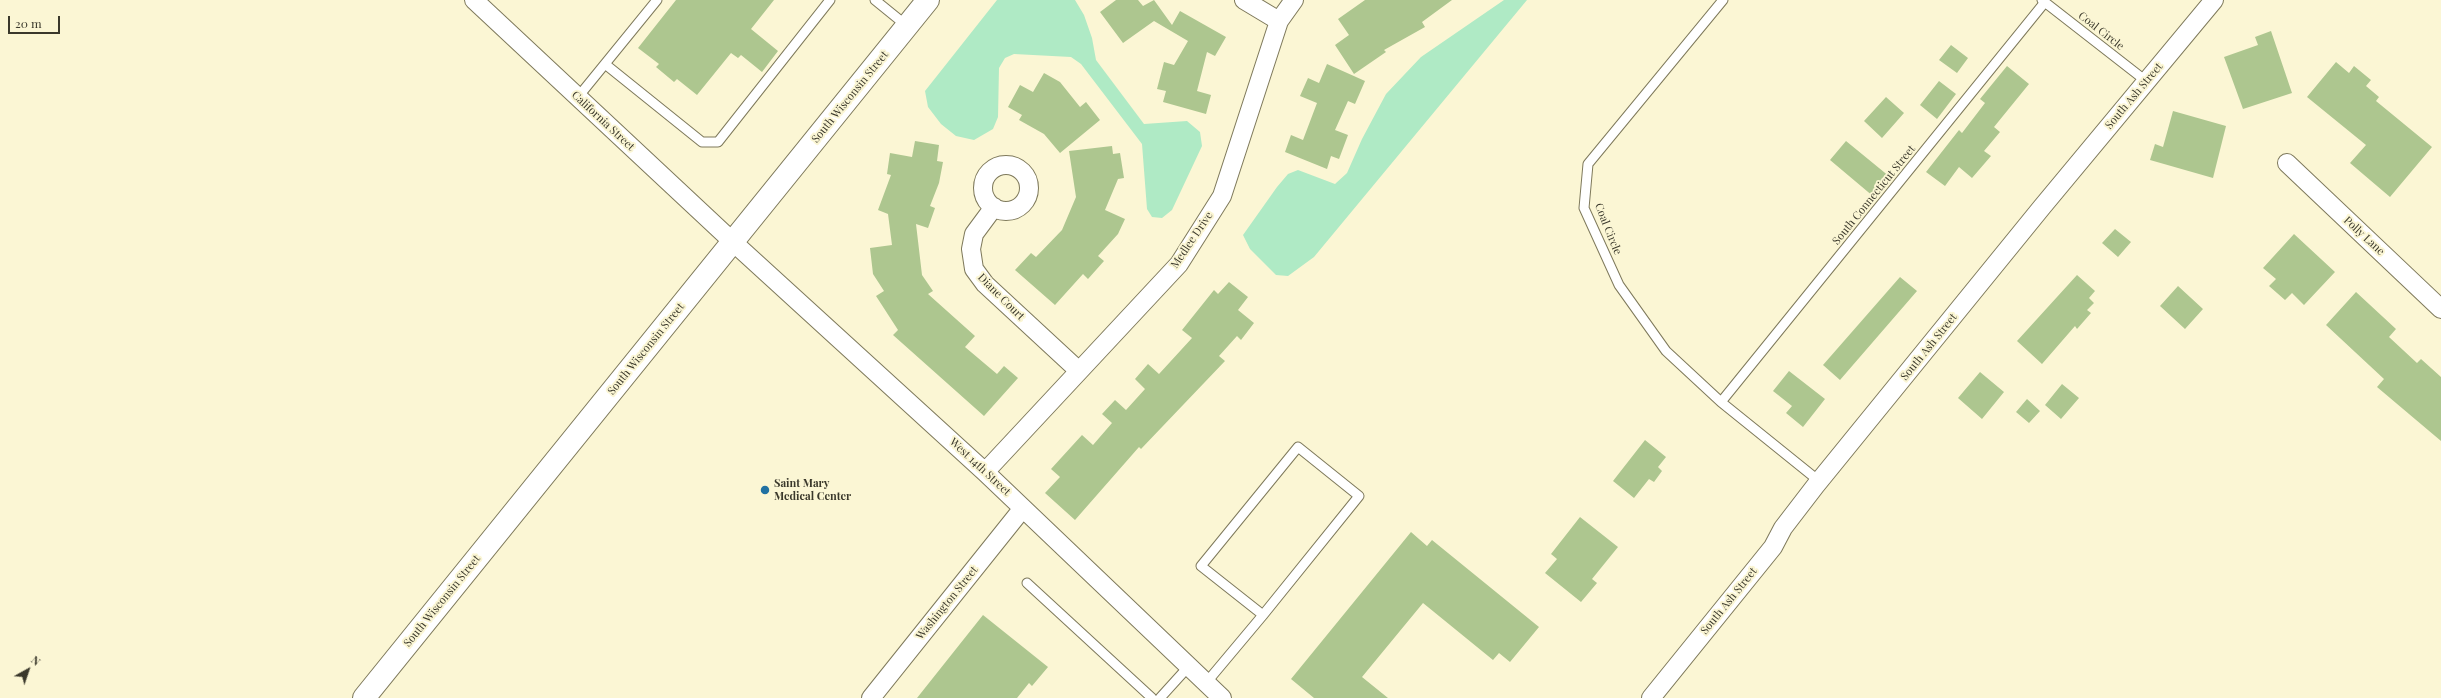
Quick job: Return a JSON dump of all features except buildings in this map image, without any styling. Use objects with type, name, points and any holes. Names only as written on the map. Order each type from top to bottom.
[{"type":"street","name":"California Street","points":[[474,0],[733,242]]},
{"type":"street","name":"South Wisconsin Street","points":[[364,698],[928,0]]},
{"type":"street","points":[[1244,0],[1279,21]]},
{"type":"street","name":"Medlee Drive","points":[[986,472],[1179,264],[1222,196],[1279,21],[1294,0]]},
{"type":"street","name":"South Ash Street","points":[[1650,698],[1773,547],[1783,528],[1819,481],[2214,0]]},
{"type":"street","name":"Polly Lane","points":[[2287,163],[2441,309]]},
{"type":"street","name":"Diane Court","points":[[994,207],[974,234],[971,249],[974,269],[985,284],[1079,371]]},
{"type":"street","name":"West 14th Street","points":[[733,242],[986,472],[1222,698]]},
{"type":"street","name":"Washington Street","points":[[871,698],[1023,508]]},
{"type":"lane","points":[[578,97],[657,0]]},
{"type":"lane","points":[[605,64],[702,142],[718,142],[830,0]]},
{"type":"lane","points":[[875,0],[907,26]]},
{"type":"lane","name":"Coal Circle","points":[[1723,0],[1588,164],[1584,208],[1623,291],[1666,351],[1721,402],[1819,481]]},
{"type":"lane","name":"Coal Circle","points":[[2043,1],[2146,81]]},
{"type":"lane","name":"South Connecticut Street","points":[[1721,402],[2043,1]]},
{"type":"lane","points":[[1206,683],[1263,615],[1359,496],[1298,447],[1201,566],[1263,615]]},
{"type":"lane","points":[[1027,583],[1152,698]]},
{"type":"lane","points":[[1160,698],[1189,666]]},
{"type":"shaded area","points":[[997,0],[1075,0],[1084,15],[1092,38],[1096,60],[1144,124],[1187,121],[1200,132],[1202,146],[1172,210],[1162,218],[1152,217],[1147,209],[1142,144],[1081,64],[1071,57],[1014,54],[1005,58],[999,68],[998,117],[993,129],[974,140],[956,136],[941,124],[928,107],[925,91]]},
{"type":"shaded area","points":[[1504,0],[1527,0],[1314,257],[1288,276],[1276,275],[1250,249],[1243,235],[1277,187],[1288,174],[1298,170],[1335,184],[1347,173],[1362,139],[1386,94],[1421,57]]},
{"type":"place","name":"Saint Mary Medical Center","points":[[765,490]]}]
